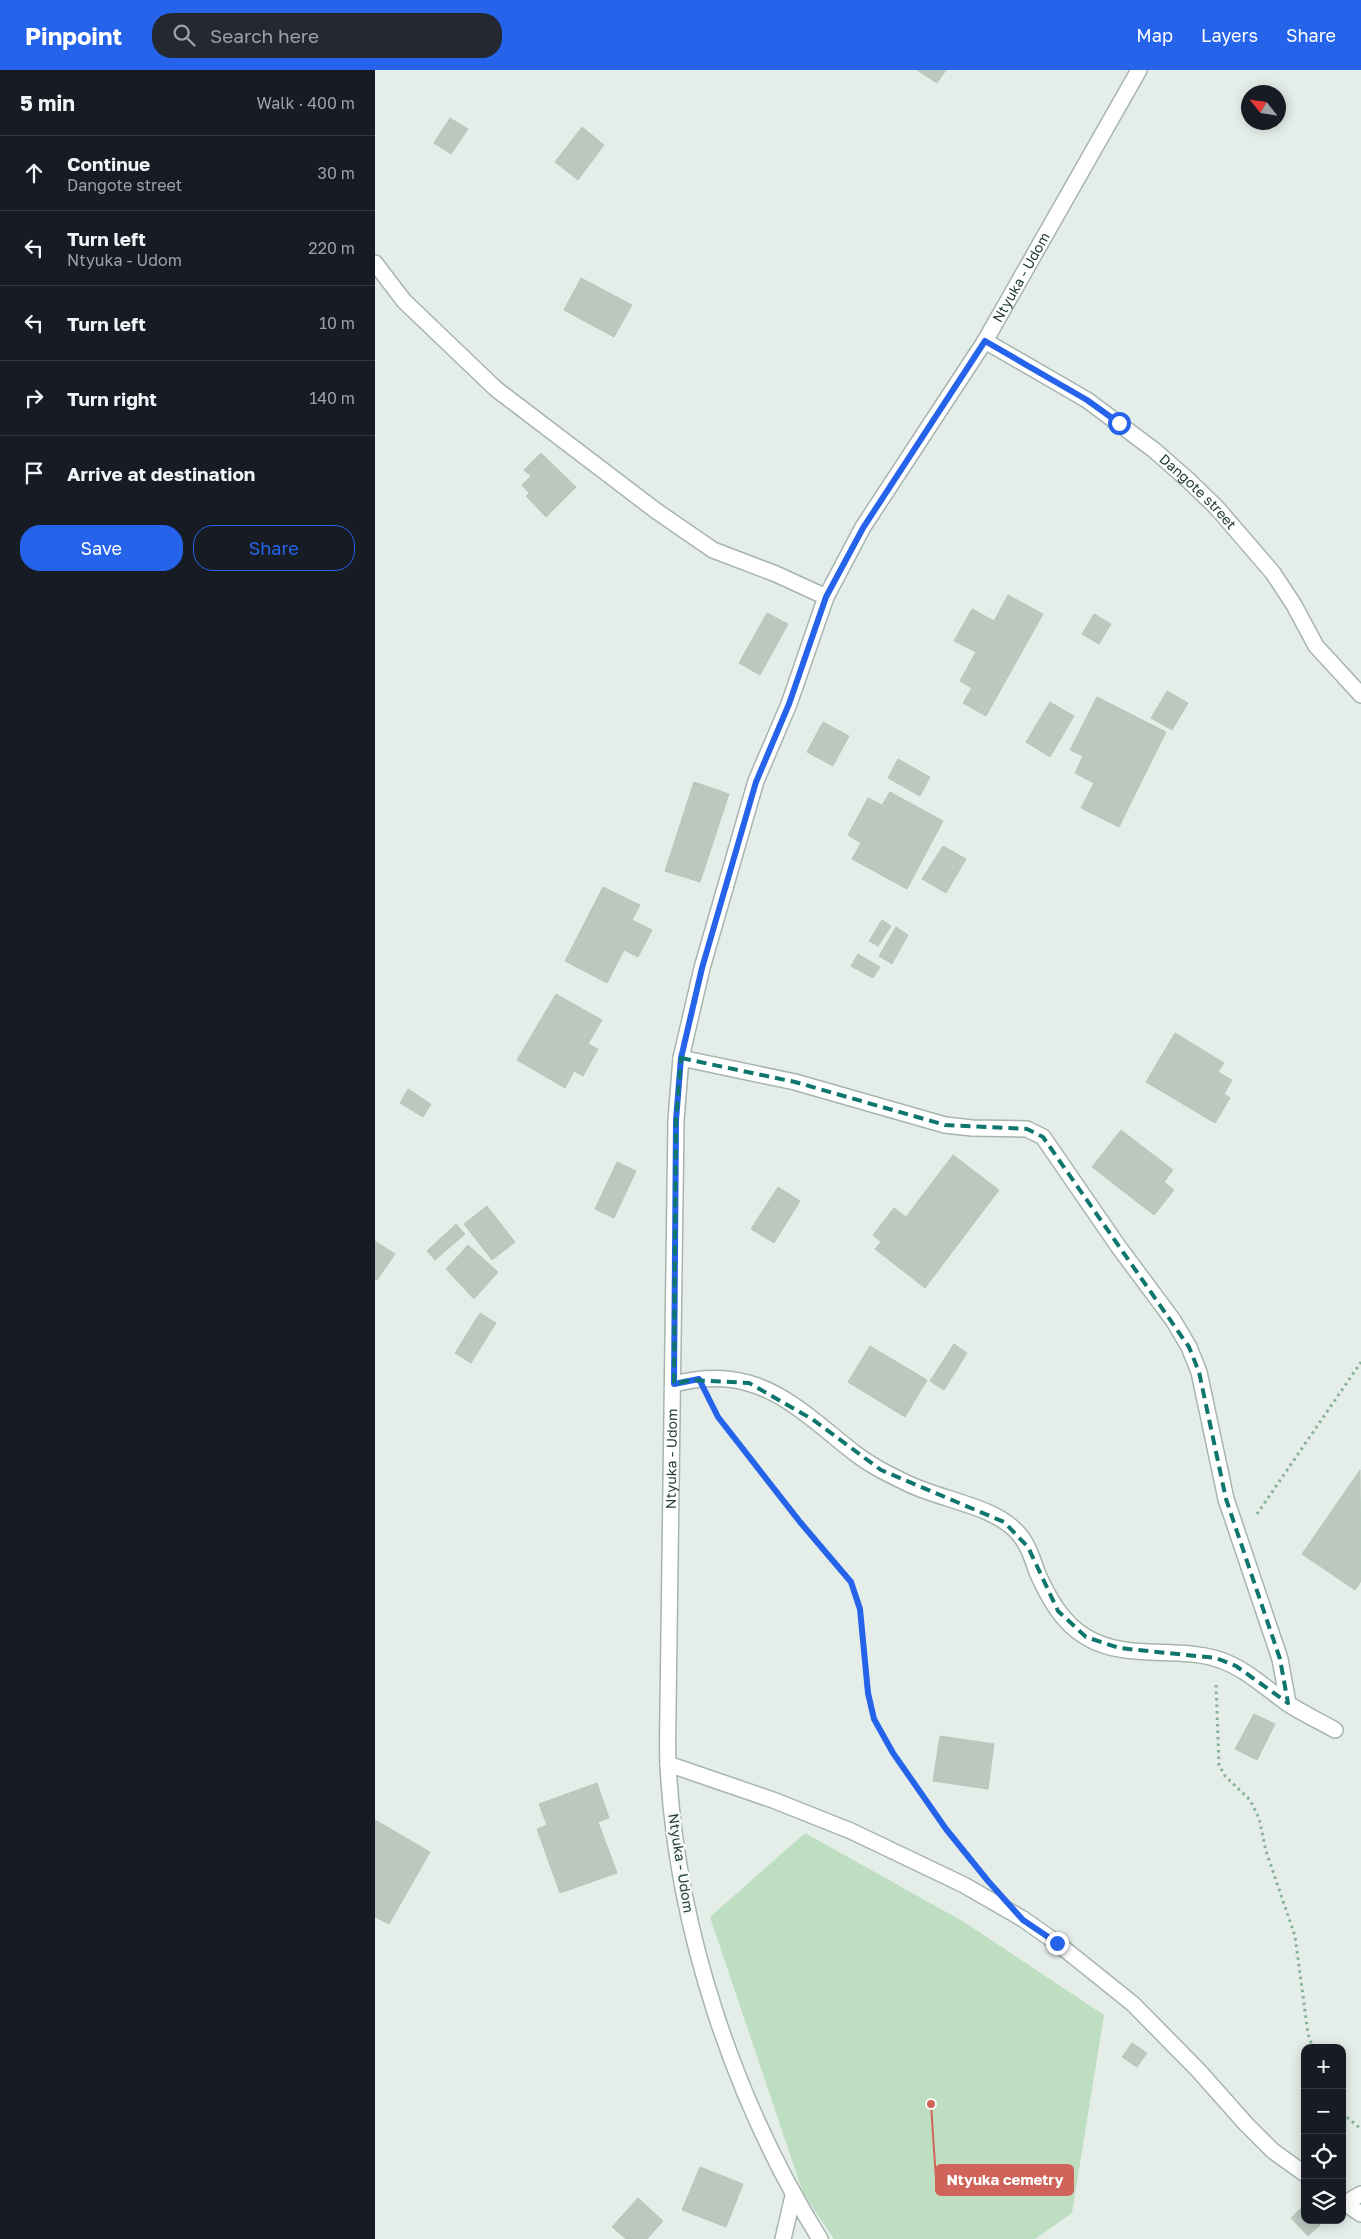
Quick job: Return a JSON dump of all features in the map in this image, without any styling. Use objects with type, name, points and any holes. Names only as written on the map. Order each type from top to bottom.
[{"type":"street","name":"Ntyuka - Udom","points":[[820,2239],[793,2196],[745,2093],[705,1977],[689,1912],[677,1850],[667,1764],[670,1473],[674,1384],[676,1120],[681,1058],[702,968],[756,782],[789,704],[826,597],[863,528],[985,341],[1139,70]]},
{"type":"street","points":[[375,263],[404,301],[496,389],[655,510],[713,550],[776,574],[826,597]]},
{"type":"street","name":"Dangote street","points":[[985,341],[1087,400],[1155,450],[1187,479],[1217,508],[1273,573],[1316,646],[1361,695]]},
{"type":"street","points":[[681,1058],[795,1082],[945,1125],[972,1128],[1027,1129],[1043,1136],[1118,1246],[1173,1320],[1189,1347],[1199,1372],[1218,1466],[1239,1541],[1280,1659],[1288,1703]]},
{"type":"street","points":[[674,1384],[699,1379],[725,1379],[749,1383],[776,1395],[881,1470],[913,1486],[966,1504],[1004,1522],[1018,1532],[1028,1547],[1040,1578],[1058,1612],[1070,1625],[1086,1637],[1101,1644],[1119,1648],[1216,1658],[1236,1666],[1288,1703],[1335,1730]]},
{"type":"street","points":[[667,1764],[773,1800],[851,1831],[964,1885],[1023,1920],[1057,1943],[1133,2004],[1198,2070],[1273,2151],[1301,2171]]},
{"type":"street","points":[[1346,2201],[1361,2194]]},
{"type":"street","points":[[783,2239],[793,2196]]},
{"type":"street","points":[[1346,2204],[1361,2214]]},
{"type":"path","points":[[1239,1541],[1313,1429],[1361,1362]]},
{"type":"path","points":[[699,1379],[718,1417],[800,1522],[851,1582],[860,1609],[868,1693],[874,1719],[893,1753],[946,1829],[976,1866]]},
{"type":"path","points":[[1216,1658],[1219,1765],[1225,1776],[1250,1800],[1259,1818],[1266,1851],[1295,1936],[1308,2034],[1312,2044]]},
{"type":"path","points":[[1346,2116],[1361,2129]]},
{"type":"highlighted area","points":[[681,1058],[795,1082],[945,1125],[1027,1129],[1043,1137],[1189,1347],[1199,1372],[1226,1499],[1280,1659],[1288,1703],[1236,1666],[1216,1658],[1119,1648],[1086,1637],[1058,1611],[1028,1547],[1004,1522],[881,1470],[812,1419],[749,1383],[691,1380],[674,1384],[676,1120]]},
{"type":"green space","points":[[805,1833],[964,1922],[1104,2015],[1072,2213],[1035,2239],[834,2239],[803,2193],[710,1917]]},
{"type":"building","points":[[917,70],[946,70],[937,83]]},
{"type":"building","points":[[450,118],[468,129],[451,154],[434,143]]},
{"type":"building","points":[[582,127],[604,145],[578,180],[555,162]]},
{"type":"building","points":[[581,278],[632,305],[614,337],[564,310]]},
{"type":"building","points":[[541,453],[576,487],[546,517],[526,496],[529,493],[522,485],[531,476],[524,470]]},
{"type":"building","points":[[1008,595],[1043,614],[986,716],[963,703],[972,688],[960,681],[976,652],[954,641],[972,609],[994,621]]},
{"type":"building","points":[[767,613],[788,624],[760,675],[739,663]]},
{"type":"building","points":[[1094,614],[1111,624],[1099,644],[1082,634]]},
{"type":"building","points":[[1167,691],[1188,703],[1172,730],[1151,718]]},
{"type":"building","points":[[1097,697],[1166,732],[1119,827],[1081,808],[1094,783],[1075,773],[1083,756],[1070,750]]},
{"type":"building","points":[[1050,702],[1074,716],[1050,757],[1026,742]]},
{"type":"building","points":[[823,722],[849,736],[833,766],[807,752]]},
{"type":"building","points":[[898,759],[930,777],[920,796],[888,778]]},
{"type":"building","points":[[694,782],[729,794],[700,882],[665,871]]},
{"type":"building","points":[[890,792],[943,821],[907,889],[852,859],[861,843],[848,835],[868,798],[882,805]]},
{"type":"building","points":[[943,846],[966,859],[946,893],[922,879]]},
{"type":"building","points":[[603,887],[640,905],[632,920],[652,930],[638,957],[624,950],[607,983],[565,961]]},
{"type":"building","points":[[882,920],[891,926],[878,946],[869,941]]},
{"type":"building","points":[[896,927],[908,935],[892,964],[879,956]]},
{"type":"building","points":[[858,954],[880,967],[873,978],[851,966]]},
{"type":"building","points":[[556,994],[602,1020],[588,1044],[598,1049],[583,1076],[574,1071],[565,1088],[517,1060]]},
{"type":"building","points":[[1175,1033],[1224,1063],[1218,1072],[1232,1080],[1224,1094],[1230,1098],[1215,1123],[1146,1082]]},
{"type":"building","points":[[408,1089],[431,1104],[423,1117],[400,1103]]},
{"type":"building","points":[[1121,1130],[1173,1170],[1164,1182],[1174,1190],[1154,1215],[1092,1167]]},
{"type":"building","points":[[953,1155],[999,1190],[925,1288],[875,1249],[881,1242],[873,1235],[894,1208],[906,1217]]},
{"type":"building","points":[[617,1162],[636,1171],[614,1218],[595,1209]]},
{"type":"building","points":[[778,1187],[800,1201],[774,1243],[751,1229]]},
{"type":"building","points":[[487,1206],[515,1242],[492,1260],[464,1224]]},
{"type":"building","points":[[456,1224],[465,1234],[435,1260],[427,1251]]},
{"type":"building","points":[[375,1241],[395,1254],[377,1280],[375,1279]]},
{"type":"building","points":[[468,1245],[498,1272],[474,1299],[446,1269]]},
{"type":"building","points":[[480,1313],[496,1323],[471,1363],[455,1353]]},
{"type":"building","points":[[954,1344],[967,1353],[944,1390],[930,1381]]},
{"type":"building","points":[[870,1346],[927,1380],[905,1417],[848,1382]]},
{"type":"building","points":[[1360,1470],[1361,1581],[1355,1590],[1302,1554]]},
{"type":"building","points":[[1254,1714],[1275,1724],[1257,1760],[1235,1749]]},
{"type":"building","points":[[940,1736],[994,1744],[988,1789],[933,1781]]},
{"type":"building","points":[[597,1783],[609,1818],[598,1822],[617,1873],[560,1893],[537,1829],[547,1825],[539,1804]]},
{"type":"building","points":[[375,1820],[430,1852],[389,1924],[375,1917]]},
{"type":"building","points":[[1132,2043],[1147,2053],[1137,2067],[1122,2057]]},
{"type":"building","points":[[700,2167],[743,2184],[726,2227],[682,2210]]},
{"type":"building","points":[[638,2198],[663,2221],[647,2239],[626,2239],[612,2227]]},
{"type":"building","points":[[1301,2208],[1301,2224],[1320,2225],[1308,2236],[1291,2218]]},
{"type":"place","name":"Ntyuka cemetry","points":[[931,2104]]},
{"type":"route","points":[[1057,1943],[1023,1920],[988,1881],[946,1829],[893,1753],[874,1719],[868,1693],[860,1609],[851,1582],[800,1522],[718,1417],[699,1379],[674,1384],[676,1120],[681,1058],[702,968],[756,782],[789,704],[826,597],[863,528],[985,341],[1087,400],[1119,423]]}]
